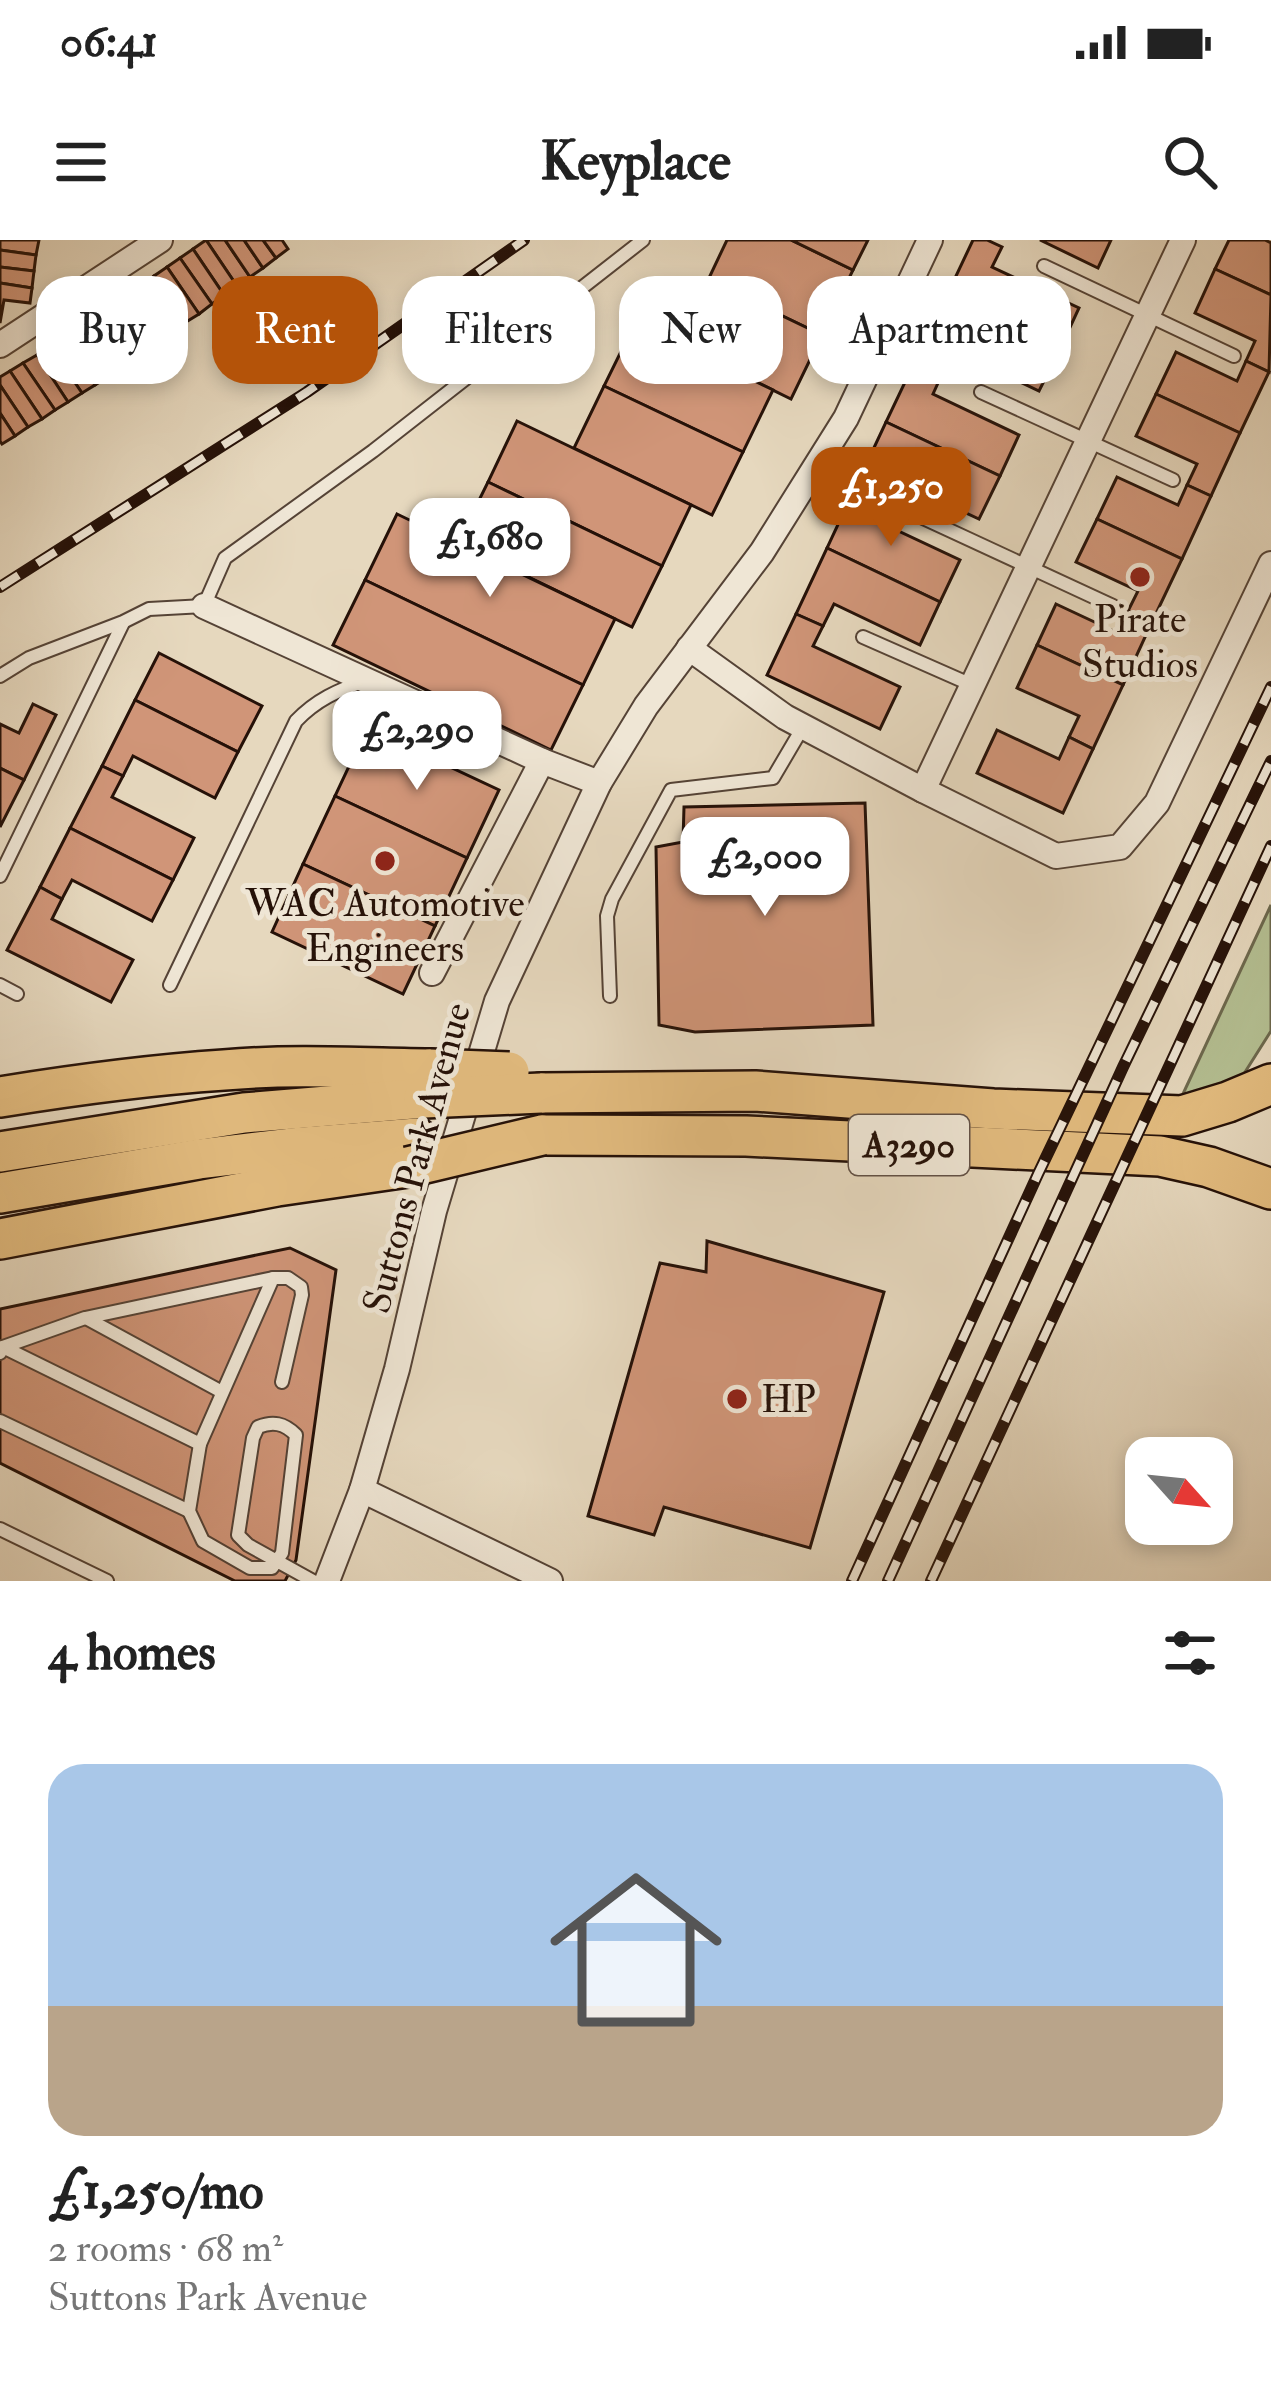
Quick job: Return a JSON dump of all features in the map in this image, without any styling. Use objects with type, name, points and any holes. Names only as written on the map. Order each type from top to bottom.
[{"type":"main road","name":"A3290","points":[[0,1096],[95,1082],[282,1067],[427,1084],[542,1083],[641,1094],[755,1091],[1182,1116],[1271,1084]]},
{"type":"main road","name":"A3290","points":[[0,1152],[427,1084]]},
{"type":"main road","name":"A3290","points":[[0,1239],[277,1186],[413,1153],[542,1135],[746,1136],[1160,1156],[1271,1189]]},
{"type":"main road","name":"A3290","points":[[0,1193],[291,1148],[413,1153]]},
{"type":"street","points":[[0,345],[160,240]]},
{"type":"street","name":"Suttons Park Avenue","points":[[327,1581],[362,1490],[397,1369],[434,1211],[497,1001],[599,783],[646,706],[762,553],[846,418],[930,240]]},
{"type":"street","points":[[923,790],[1183,240]]},
{"type":"street","points":[[689,647],[785,717],[1056,856],[1120,847],[1157,803],[1271,564]]},
{"type":"street","points":[[204,606],[599,783]]},
{"type":"street","points":[[432,973],[542,761]]},
{"type":"street","points":[[362,1490],[550,1581]]},
{"type":"lane","points":[[0,676],[29,658],[149,609],[204,606],[225,558],[373,451],[643,240]]},
{"type":"lane","points":[[1043,266],[1234,356]]},
{"type":"lane","points":[[981,392],[1173,480]]},
{"type":"lane","points":[[921,517],[1113,605]]},
{"type":"lane","points":[[0,876],[123,622]]},
{"type":"lane","points":[[862,637],[972,685]]},
{"type":"lane","points":[[170,985],[296,722],[310,706],[366,681]]},
{"type":"lane","points":[[610,996],[607,916],[612,899],[671,790],[773,778],[803,726]]},
{"type":"lane","points":[[0,986],[16,994]]},
{"type":"lane","points":[[273,1278],[200,1444],[189,1511],[203,1541],[250,1568],[272,1568],[282,1553],[296,1435],[287,1426],[271,1422],[258,1427],[253,1438],[238,1535],[248,1545],[264,1554],[280,1563],[313,1581]]},
{"type":"lane","points":[[2,1350],[86,1318],[288,1278],[301,1288],[302,1295],[282,1382]]},
{"type":"lane","points":[[86,1318],[222,1392]]},
{"type":"lane","points":[[2,1350],[200,1444]]},
{"type":"lane","points":[[0,1421],[189,1511]]},
{"type":"lane","points":[[0,1528],[106,1581]]},
{"type":"green space","points":[[1271,905],[1271,1031],[1240,1080],[1182,1096]]},
{"type":"building","points":[[0,240],[39,240],[36,255],[0,250]]},
{"type":"building","points":[[206,240],[225,240],[249,276],[230,276]]},
{"type":"building","points":[[206,240],[230,276],[212,277],[193,249]]},
{"type":"building","points":[[225,240],[244,240],[263,268],[249,276]]},
{"type":"building","points":[[244,240],[263,240],[276,258],[263,268]]},
{"type":"building","points":[[263,240],[282,240],[288,249],[276,258]]},
{"type":"building","points":[[727,240],[791,240],[853,270],[850,276],[807,276],[807,328],[783,316],[783,276],[710,276]]},
{"type":"building","points":[[791,240],[868,240],[853,270]]},
{"type":"building","points":[[973,240],[987,240],[1002,247],[992,267],[1011,276],[956,276]]},
{"type":"building","points":[[1040,240],[1111,240],[1098,268]]},
{"type":"building","points":[[1229,240],[1271,243],[1271,295],[1215,269]]},
{"type":"building","points":[[193,249],[212,277],[212,304],[180,258]]},
{"type":"building","points":[[0,250],[36,255],[34,271],[0,267]]},
{"type":"building","points":[[180,258],[212,304],[199,314],[188,298],[188,276],[173,276],[167,267]]},
{"type":"building","points":[[0,267],[34,271],[32,288],[0,283]]},
{"type":"building","points":[[1215,269],[1271,295],[1269,372],[1246,361],[1255,341],[1195,313]]},
{"type":"building","points":[[0,283],[32,288],[30,303],[4,300],[0,323]]},
{"type":"building","points":[[188,298],[199,314],[188,321]]},
{"type":"building","points":[[783,316],[807,328],[807,366],[791,399],[760,384],[783,384]]},
{"type":"building","points":[[1176,352],[1237,381],[1246,361],[1269,372],[1240,433],[1156,394]]},
{"type":"building","points":[[36,356],[36,382],[23,363]]},
{"type":"building","points":[[619,356],[619,384],[761,384],[773,390],[743,452],[604,386]]},
{"type":"building","points":[[23,363],[55,410],[42,419],[10,371]]},
{"type":"building","points":[[10,371],[42,419],[28,427],[0,385],[0,377]]},
{"type":"building","points":[[37,384],[56,384],[68,402],[55,410]]},
{"type":"building","points":[[56,384],[76,384],[82,393],[68,402]]},
{"type":"building","points":[[76,384],[95,385],[82,393]]},
{"type":"building","points":[[904,384],[938,384],[933,394],[1019,435],[1000,476],[886,422]]},
{"type":"building","points":[[0,385],[28,427],[15,436],[0,413]]},
{"type":"building","points":[[604,386],[743,452],[712,515],[574,448]]},
{"type":"building","points":[[1156,394],[1240,433],[1211,496],[1187,485],[1197,464],[1136,436]]},
{"type":"building","points":[[0,413],[15,436],[2,444],[0,441]]},
{"type":"building","points":[[517,421],[691,505],[662,566],[488,482]]},
{"type":"building","points":[[886,422],[1000,476],[979,519],[893,479],[883,499],[856,486]]},
{"type":"building","points":[[1117,477],[1178,505],[1187,485],[1211,496],[1182,559],[1097,519]]},
{"type":"building","points":[[488,482],[662,566],[632,627],[458,543]]},
{"type":"building","points":[[856,486],[883,499],[873,519],[960,560],[940,602],[827,548]]},
{"type":"building","points":[[397,514],[615,619],[583,685],[365,580]]},
{"type":"building","name":"Pirate Studios","points":[[1097,519],[1182,559],[1152,622],[1128,611],[1138,591],[1076,562]]},
{"type":"building","points":[[827,548],[940,602],[920,645],[834,604],[823,626],[796,614]]},
{"type":"building","points":[[365,580],[583,685],[551,750],[333,645]]},
{"type":"building","points":[[1056,604],[1118,633],[1128,611],[1152,622],[1123,685],[1037,645]]},
{"type":"building","points":[[796,614],[823,626],[813,646],[900,687],[880,729],[767,675]]},
{"type":"building","points":[[1037,645],[1123,685],[1093,749],[1069,737],[1079,716],[1017,688]]},
{"type":"building","points":[[159,653],[262,706],[238,752],[135,700]]},
{"type":"building","points":[[135,700],[238,752],[215,798],[133,756],[123,776],[102,766]]},
{"type":"building","points":[[33,704],[56,715],[24,780],[0,768],[0,724],[19,733]]},
{"type":"building","points":[[367,728],[499,790],[467,858],[335,796]]},
{"type":"building","points":[[997,730],[1059,759],[1069,737],[1093,749],[1063,813],[977,773]]},
{"type":"building","points":[[102,766],[123,776],[112,797],[194,838],[173,880],[70,828]]},
{"type":"building","points":[[0,768],[24,780],[0,827]]},
{"type":"building","name":"WAC Automotive Engineers","points":[[335,796],[467,858],[435,926],[303,864]]},
{"type":"building","points":[[865,803],[873,1025],[695,1032],[659,1025],[656,847],[683,842],[684,807]]},
{"type":"building","points":[[70,828],[173,880],[152,921],[72,880],[62,899],[40,887]]},
{"type":"building","points":[[303,864],[435,926],[403,994],[272,932]]},
{"type":"building","points":[[40,887],[62,899],[52,919],[133,960],[111,1002],[7,950]]},
{"type":"building","name":"HP","points":[[707,1241],[884,1292],[810,1548],[664,1507],[654,1535],[588,1516],[660,1263],[706,1272]]},
{"type":"building","points":[[290,1248],[336,1270],[296,1560],[285,1581],[235,1581],[0,1463],[0,1309]]},
{"type":"railway","points":[[0,587],[307,392],[524,240]]},
{"type":"railway","points":[[852,1581],[1038,1174],[1271,687]]},
{"type":"railway","points":[[888,1581],[1123,1067],[1271,761]]},
{"type":"railway","points":[[931,1581],[1271,846]]},
{"type":"place","name":"Pirate Studios","points":[[1140,577]]},
{"type":"place","name":"WAC Automotive Engineers","points":[[385,861]]},
{"type":"place","name":"HP","points":[[737,1399]]}]
